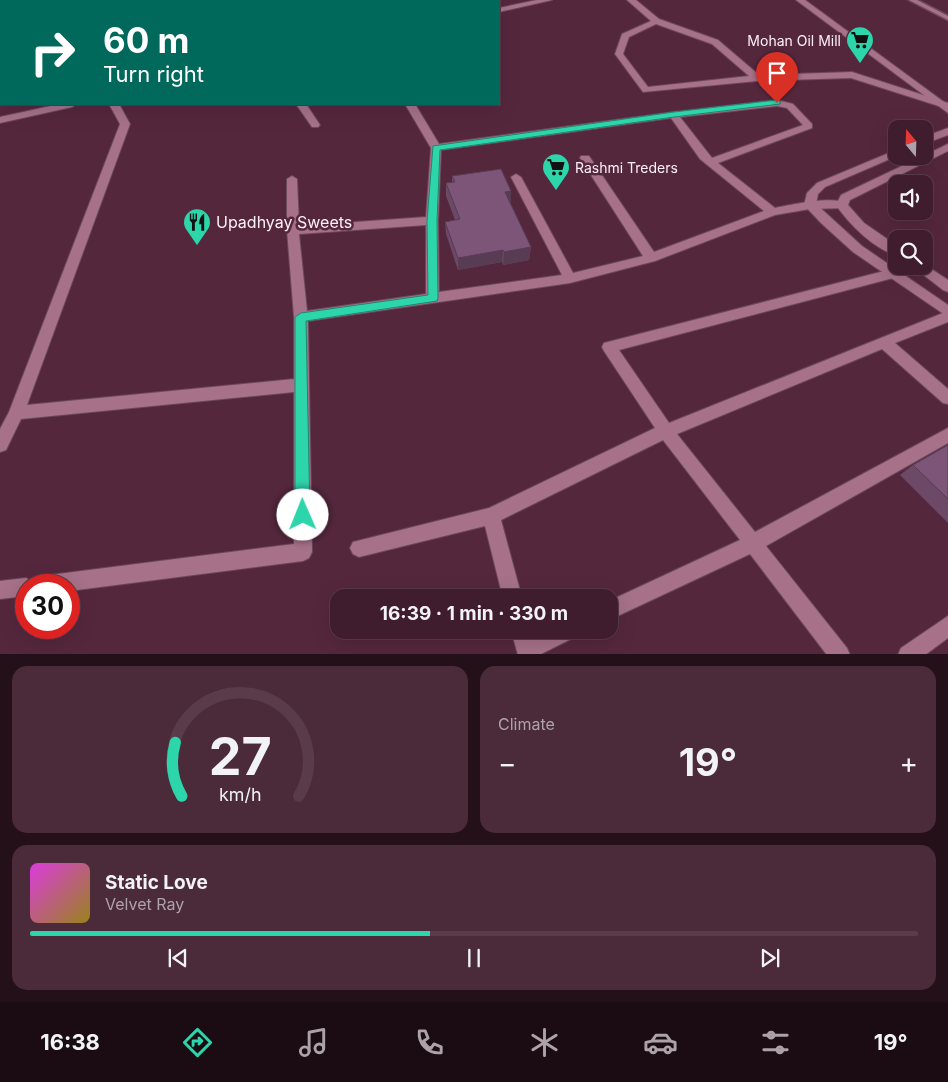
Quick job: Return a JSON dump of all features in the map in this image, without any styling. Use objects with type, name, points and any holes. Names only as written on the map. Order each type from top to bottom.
[{"type":"street","points":[[500,10],[530,2],[548,0]]},
{"type":"street","points":[[631,0],[656,21],[715,42],[757,78]]},
{"type":"street","points":[[800,0],[946,105]]},
{"type":"street","points":[[656,21],[625,36],[619,54],[646,90],[757,78],[852,75],[946,105]]},
{"type":"street","points":[[854,28],[946,105]]},
{"type":"street","points":[[436,148],[674,115],[777,103],[790,106],[809,126],[710,162]]},
{"type":"street","points":[[0,120],[62,105]]},
{"type":"street","points":[[0,445],[16,413],[125,124],[115,105]]},
{"type":"street","points":[[301,105],[315,125]]},
{"type":"street","points":[[411,105],[436,148],[432,221],[433,298]]},
{"type":"street","points":[[674,115],[704,157],[773,212]]},
{"type":"street","points":[[933,137],[948,130]]},
{"type":"street","points":[[842,205],[845,198],[948,146]]},
{"type":"street","points":[[810,205],[813,193],[822,185],[888,156]]},
{"type":"street","points":[[585,158],[651,258]]},
{"type":"street","points":[[516,177],[570,278]]},
{"type":"street","points":[[80,580],[303,552],[301,317],[292,230],[292,179]]},
{"type":"street","points":[[301,317],[570,278],[651,258],[773,212],[810,205],[842,205]]},
{"type":"street","points":[[810,205],[832,228],[888,271]]},
{"type":"street","points":[[842,205],[848,215],[859,226],[888,246]]},
{"type":"street","points":[[292,230],[432,221]]},
{"type":"street","points":[[840,654],[666,431],[609,347],[888,275]]},
{"type":"street","points":[[893,275],[948,312]]},
{"type":"street","points":[[931,275],[948,287]]},
{"type":"street","points":[[359,548],[490,516],[666,431],[948,316]]},
{"type":"street","points":[[884,342],[948,398]]},
{"type":"street","points":[[16,413],[301,386]]},
{"type":"street","points":[[618,607],[753,543],[948,435]]},
{"type":"street","points":[[490,516],[510,589]]},
{"type":"street","points":[[0,590],[15,588]]},
{"type":"street","points":[[908,654],[948,626]]},
{"type":"street","points":[[524,639],[528,652],[552,639]]},
{"type":"lane","points":[[912,0],[948,18]]},
{"type":"building","points":[[501,169],[511,191],[505,192],[531,247],[458,258],[445,222],[460,219],[446,183],[455,182],[452,176]]},
{"type":"building","points":[[948,445],[948,499],[913,465]]},
{"type":"place","name":"Mohan Oil Mill","points":[[860,64]]},
{"type":"place","name":"Rashmi Treders","points":[[556,191]]},
{"type":"place","name":"Upadhyay Sweets","points":[[197,246]]},
{"type":"route","points":[[303,515],[301,317],[433,298],[432,221],[436,148],[674,115],[777,103]]}]
